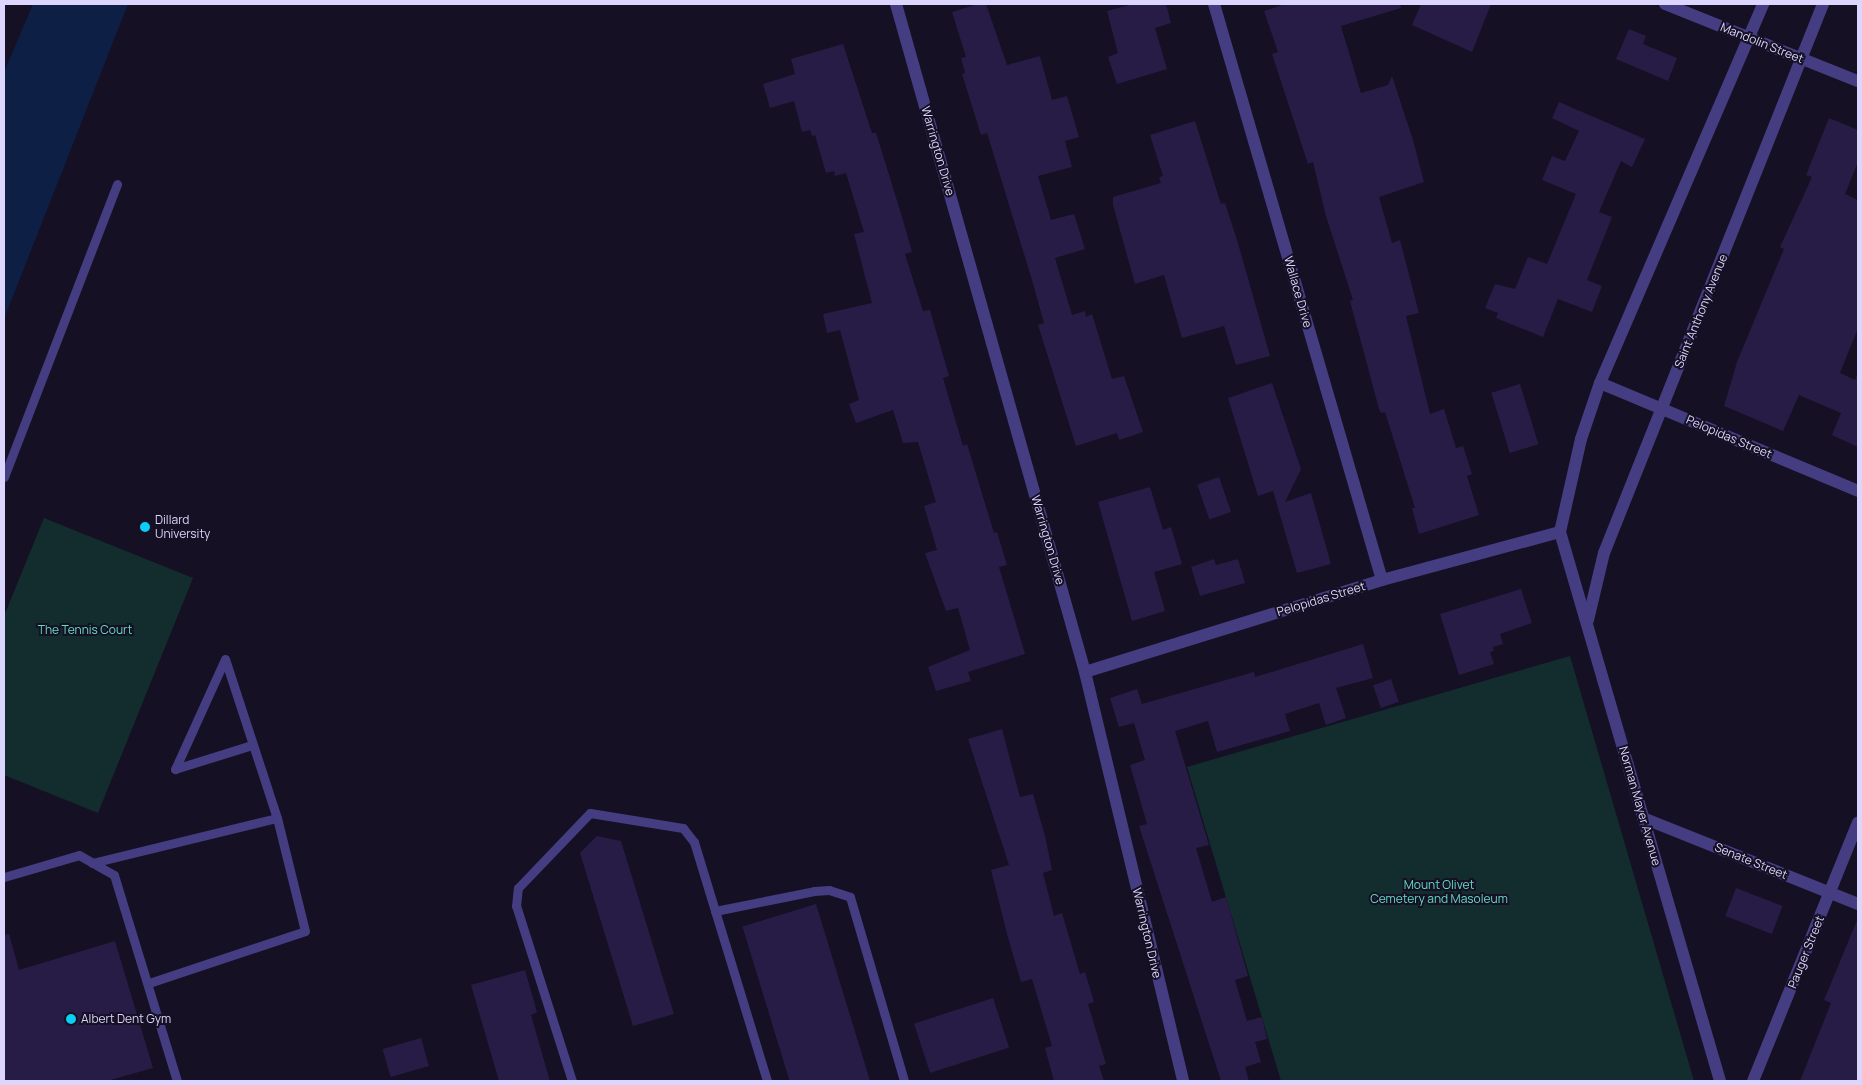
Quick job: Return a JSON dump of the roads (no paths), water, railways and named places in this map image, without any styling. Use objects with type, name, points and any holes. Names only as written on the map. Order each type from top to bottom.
[{"type":"street","name":"Warrington Drive","points":[[896,4],[1085,672],[1182,1081]]},
{"type":"street","name":"Wallace Drive","points":[[1214,4],[1382,580]]},
{"type":"street","name":"Mandolin Street","points":[[1665,4],[1858,81]]},
{"type":"street","points":[[1560,532],[1581,439],[1600,382],[1750,38],[1763,4]]},
{"type":"street","name":"Saint Anthony Avenue","points":[[1588,620],[1604,553],[1823,4]]},
{"type":"street","name":"Pelopidas Street","points":[[1600,382],[1858,491]]},
{"type":"street","name":"Pelopidas Street","points":[[1085,672],[1382,580],[1560,532]]},
{"type":"street","name":"Norman Mayer Avenue","points":[[1560,532],[1588,620],[1643,818],[1720,1081]]},
{"type":"street","name":"Senate Street","points":[[1643,818],[1858,904]]},
{"type":"street","name":"Pauger Street","points":[[1753,1081],[1858,822]]},
{"type":"lane","points":[[4,477],[117,184]]},
{"type":"lane","points":[[149,983],[305,931],[276,818],[224,659],[175,769],[252,745]]},
{"type":"lane","points":[[572,1081],[516,906],[518,888],[590,813],[683,828],[694,842],[767,1081]]},
{"type":"lane","points":[[92,863],[276,818]]},
{"type":"lane","points":[[4,876],[79,856],[114,875],[149,983],[177,1081]]},
{"type":"lane","points":[[715,911],[814,891],[829,890],[850,897],[904,1081]]},
{"type":"water","points":[[33,4],[128,4],[4,319],[4,72]]},
{"type":"place","name":"Dillard University","points":[[145,527]]},
{"type":"place","name":"Albert Dent Gym","points":[[71,1019]]},
{"type":"park label","name":"The Tennis Court","points":[[85,630]]},
{"type":"park label","name":"Mount Olivet Cemetery and Masoleum","points":[[1439,892]]}]
